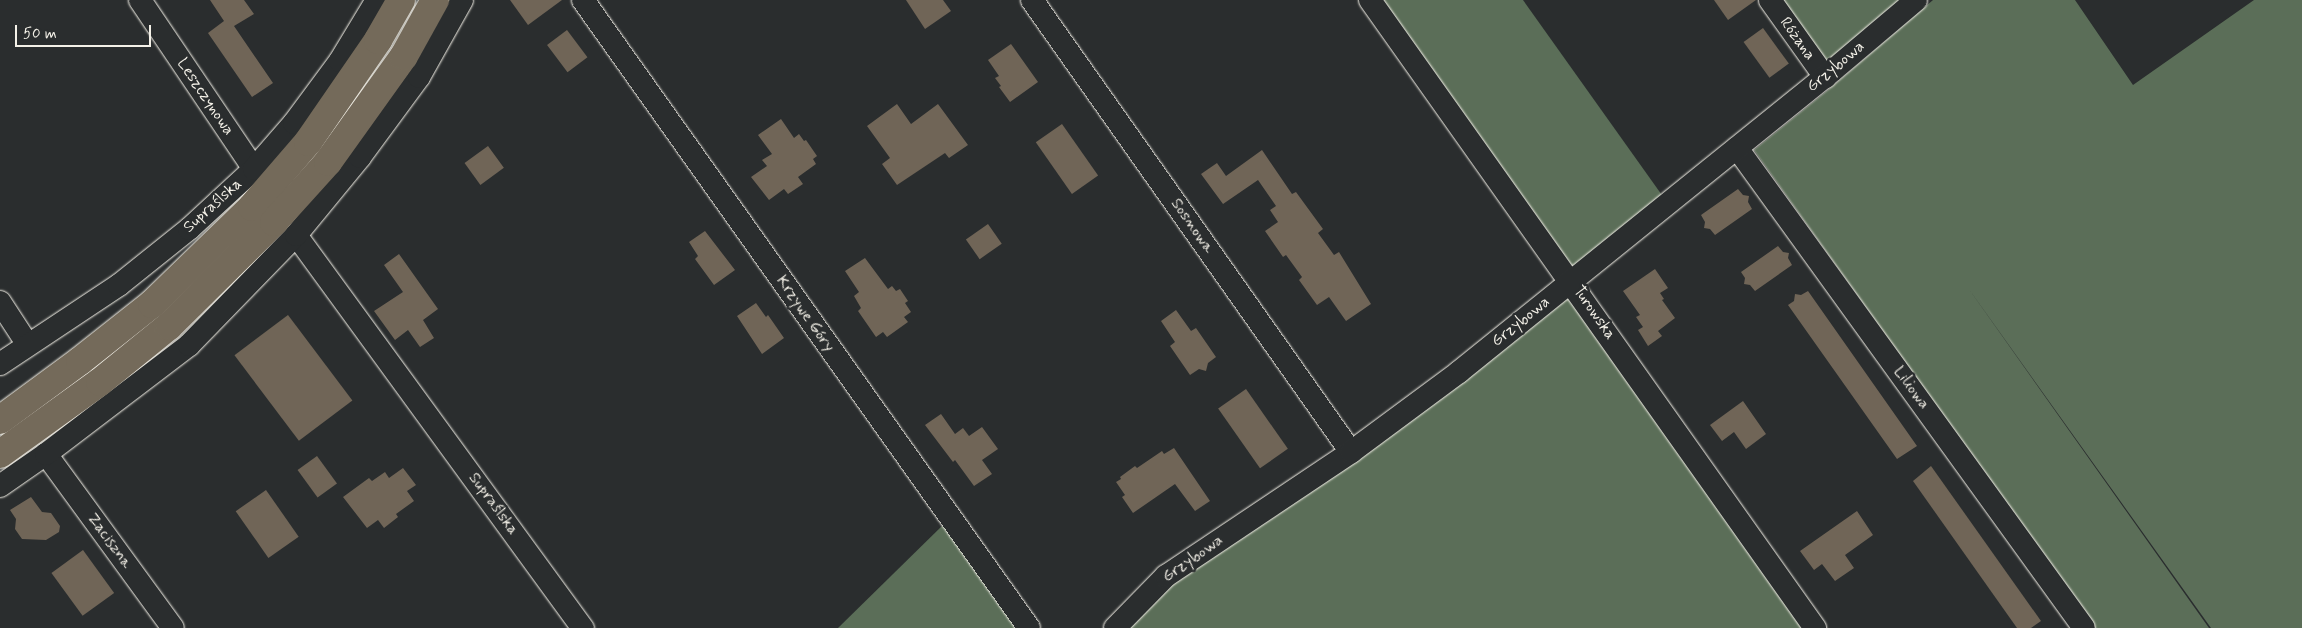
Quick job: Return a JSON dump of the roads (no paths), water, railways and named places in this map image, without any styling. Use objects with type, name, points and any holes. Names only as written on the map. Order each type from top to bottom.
[{"type":"main road","points":[[0,420],[80,361],[152,304],[252,207],[308,142],[378,40],[401,0]]},
{"type":"main road","points":[[0,454],[100,382],[169,326],[274,222],[328,162],[404,56],[435,0]]},
{"type":"street","name":"Leszczynowa","points":[[140,0],[254,169]]},
{"type":"street","name":"Supraślska","points":[[0,364],[119,285],[188,229],[254,169],[294,123],[340,61],[377,0]]},
{"type":"street","points":[[0,486],[46,454],[189,345],[296,235],[360,157],[419,77],[462,0]]},
{"type":"street","name":"Krzywe Góry","points":[[582,0],[1029,628]]},
{"type":"street","name":"Sosnowa","points":[[1032,0],[1350,452]]},
{"type":"street","name":"Turowska","points":[[1370,0],[1815,628]]},
{"type":"street","name":"Różana","points":[[1770,0],[1825,77]]},
{"type":"street","name":"Grzybowa","points":[[1115,628],[1166,576],[1350,452],[1459,372],[1738,148],[1916,0]]},
{"type":"street","name":"Liliowa","points":[[1738,148],[2084,628]]},
{"type":"street","name":"Supraślska","points":[[296,235],[583,628]]},
{"type":"street","points":[[0,302],[28,345]]},
{"type":"street","name":"Zaciszna","points":[[46,454],[173,628]]}]
